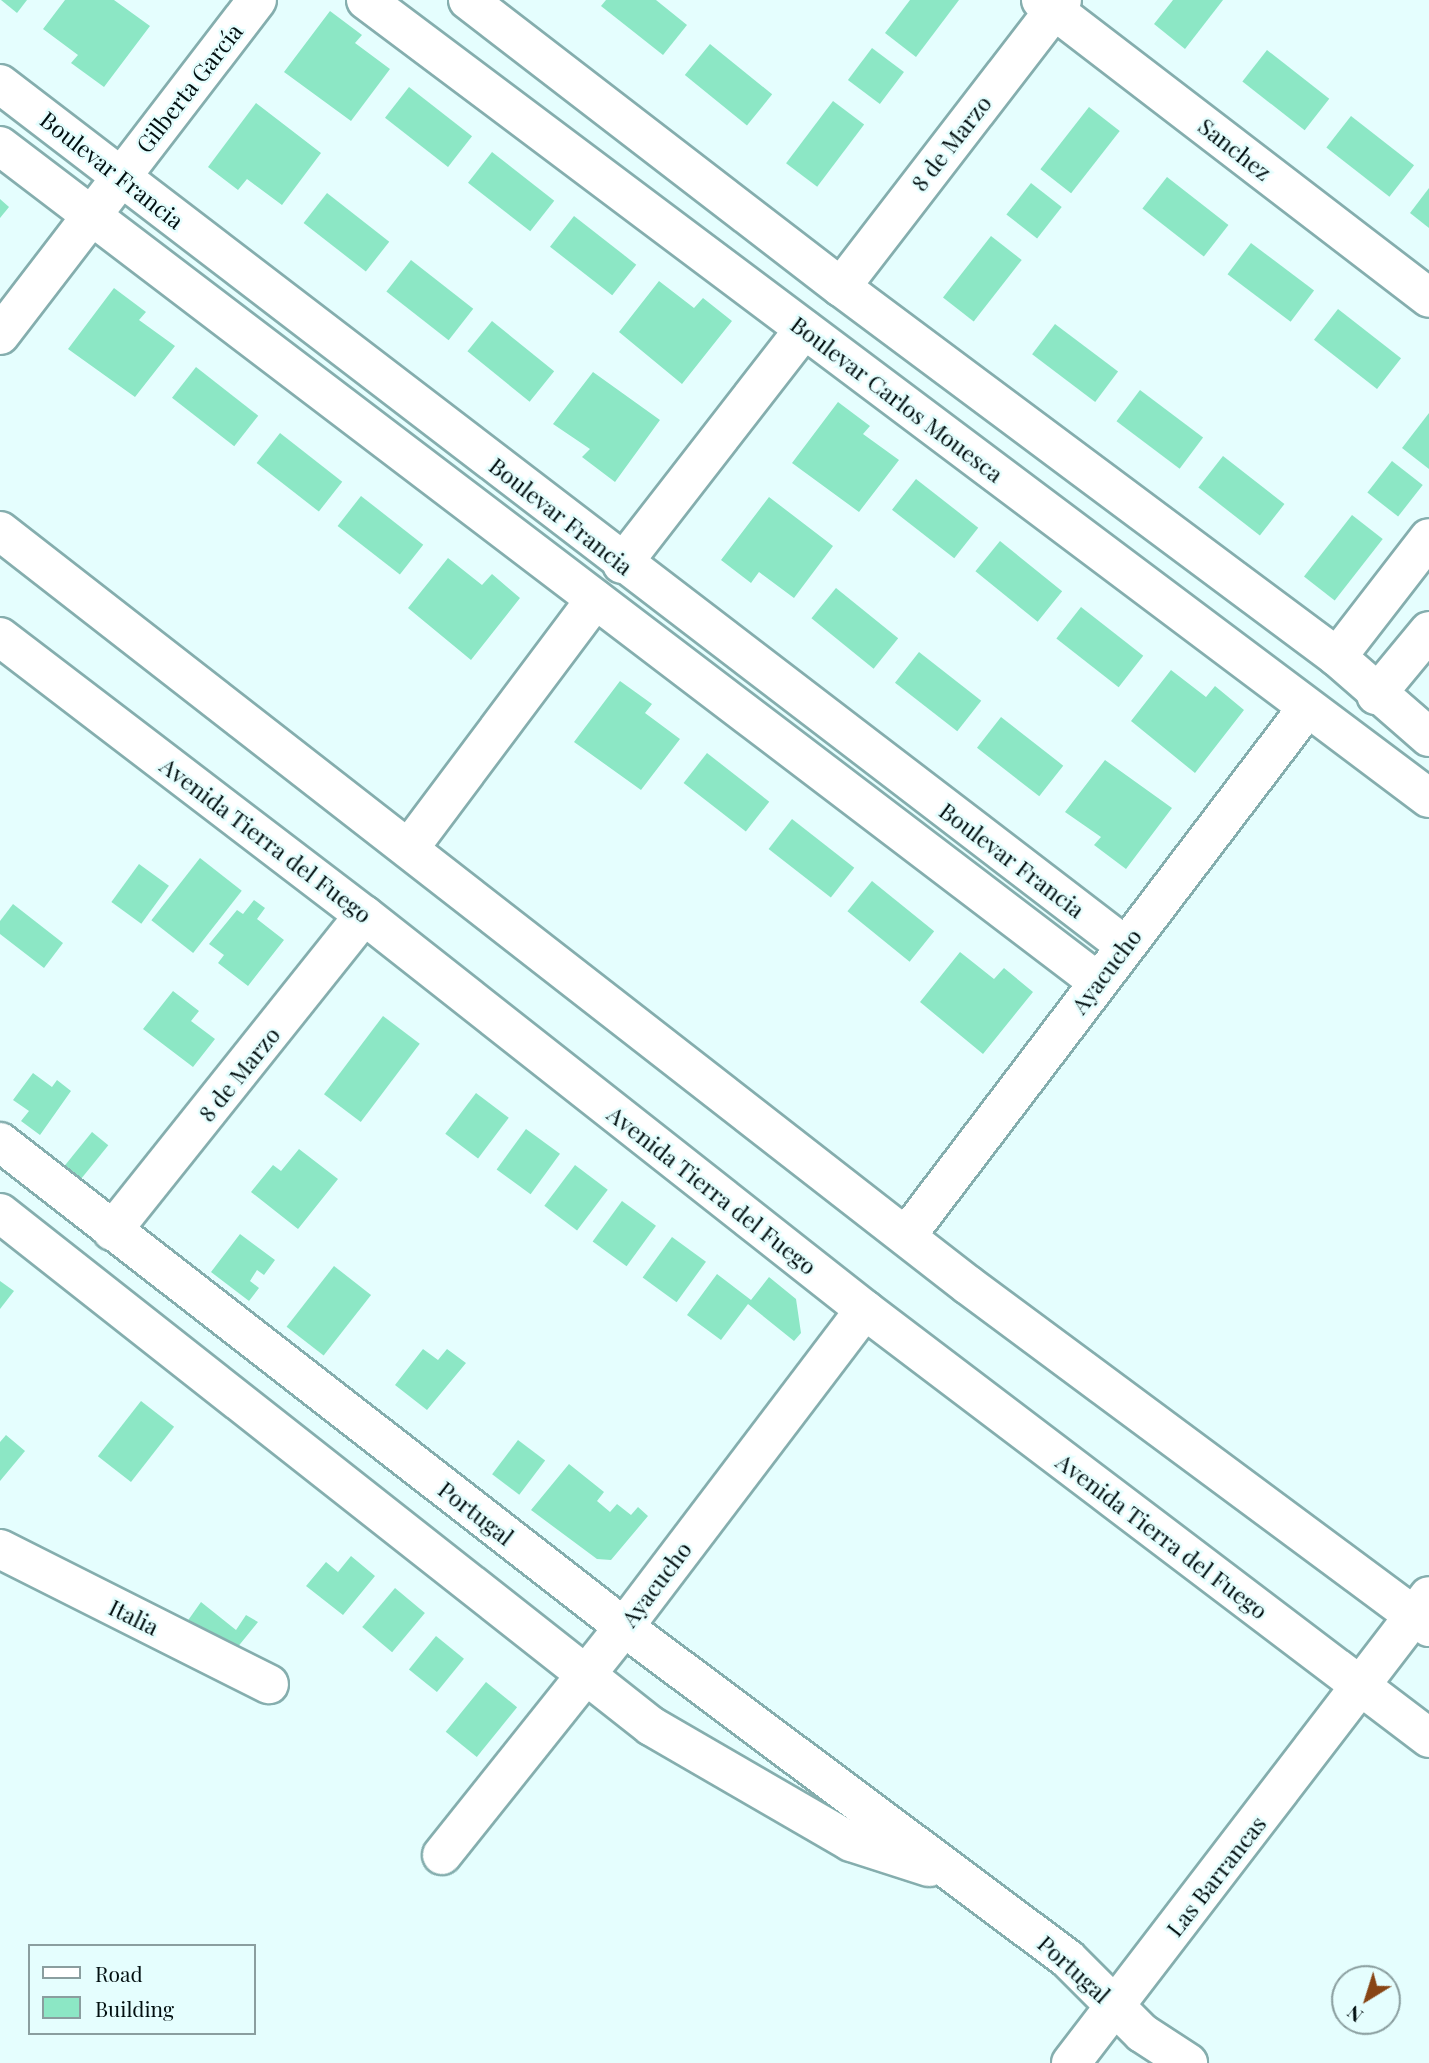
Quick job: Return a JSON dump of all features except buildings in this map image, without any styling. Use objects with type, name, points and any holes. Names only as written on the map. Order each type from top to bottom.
[{"type":"street","name":"Gilberta García","points":[[91,215],[257,0]]},
{"type":"street","name":"Boulevar Carlos Mouesca","points":[[366,0],[1429,798]]},
{"type":"street","points":[[468,0],[841,287],[1336,657],[1429,737]]},
{"type":"street","name":"8 de Marzo","points":[[841,287],[1052,3]]},
{"type":"street","name":"Sanchez","points":[[1052,3],[1429,298]]},
{"type":"street","name":"Boulevar Francia","points":[[0,84],[622,564],[1124,945]]},
{"type":"street","name":"Boulevar Francia","points":[[0,146],[1097,981]]},
{"type":"street","points":[[0,335],[91,215]]},
{"type":"street","points":[[622,564],[804,329]]},
{"type":"street","points":[[0,531],[410,847],[907,1235],[968,1286],[1424,1613]]},
{"type":"street","points":[[1336,657],[1429,538]]},
{"type":"street","points":[[410,847],[595,600]]},
{"type":"street","points":[[1377,695],[1429,631]]},
{"type":"street","name":"Avenida Tierra del Fuego","points":[[0,637],[364,915],[865,1310],[1429,1738]]},
{"type":"street","name":"Ayacucho","points":[[907,1235],[1124,945],[1307,708]]},
{"type":"street","name":"8 de Marzo","points":[[111,1231],[364,915]]},
{"type":"street","name":"Portugal","points":[[0,1142],[111,1231],[624,1627],[1068,1959],[1142,2033],[1188,2063]]},
{"type":"street","name":"Portugal","points":[[0,1213],[583,1676],[651,1726],[851,1842],[958,1876]]},
{"type":"street","name":"Ayacucho","points":[[442,1855],[624,1627],[865,1310]]},
{"type":"street","name":"Italia","points":[[0,1549],[269,1684]]},
{"type":"street","name":"Las Barrancas","points":[[1071,2063],[1362,1688],[1424,1613]]}]
